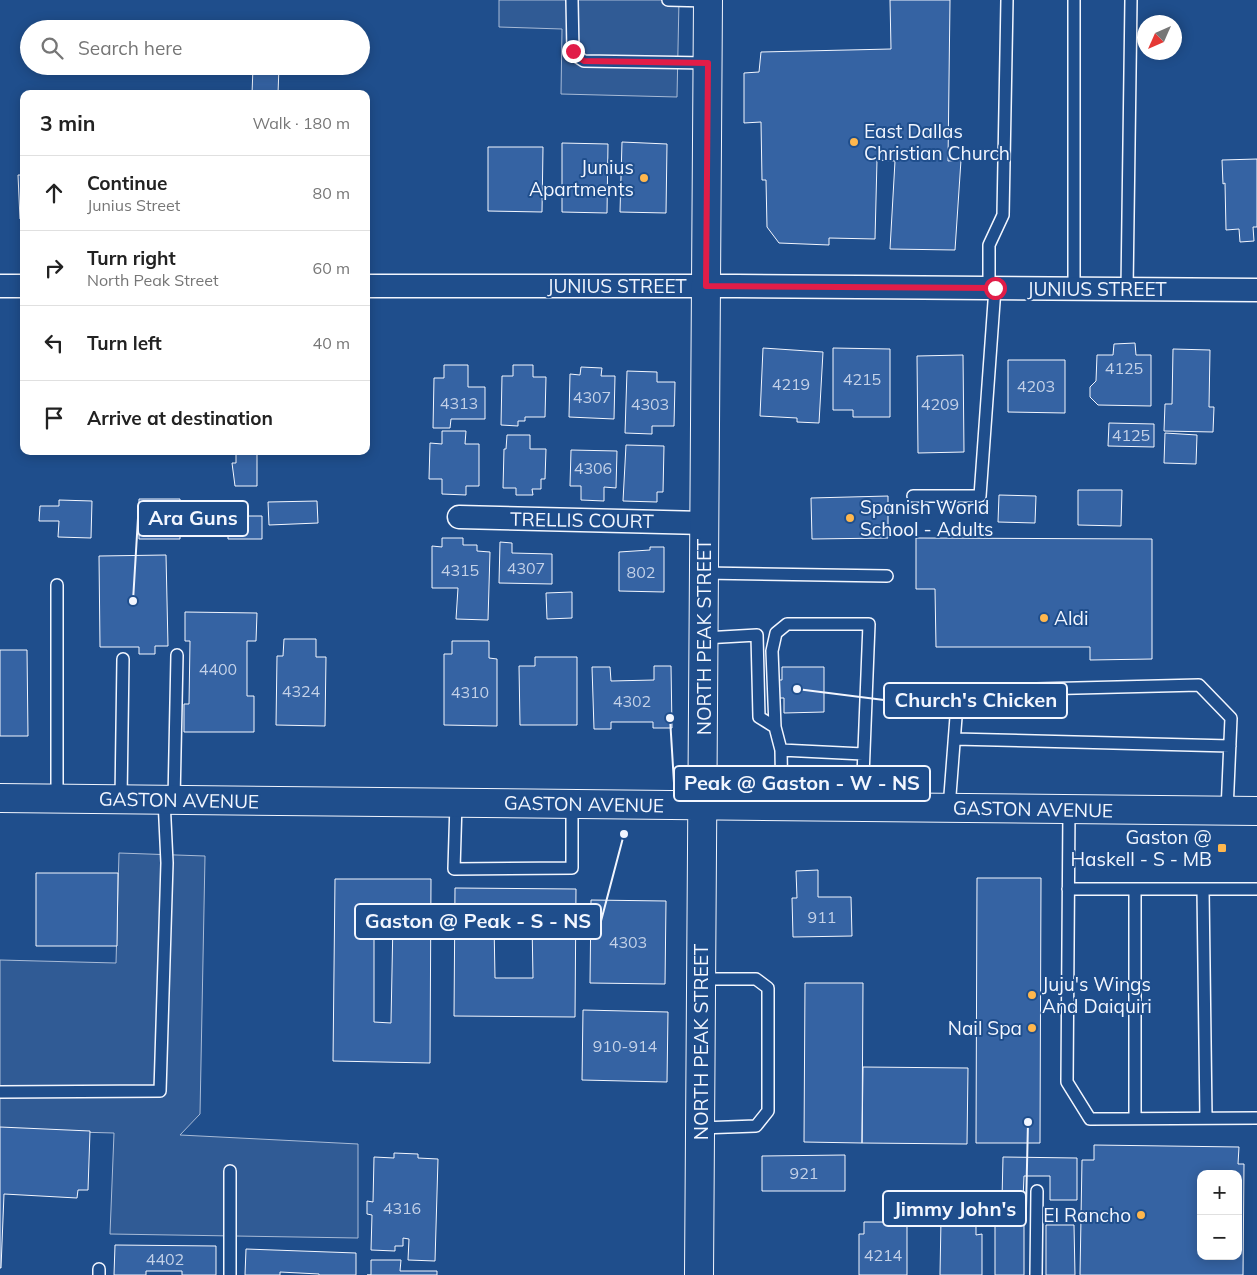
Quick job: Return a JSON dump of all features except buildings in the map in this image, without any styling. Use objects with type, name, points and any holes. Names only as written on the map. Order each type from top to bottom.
[{"type":"main road","name":"NORTH PEAK STREET","points":[[699,1275],[708,0]]},
{"type":"main road","name":"GASTON AVENUE","points":[[0,798],[1257,811]]},
{"type":"street","points":[[0,286],[20,286]]},
{"type":"street","name":"JUNIUS STREET","points":[[370,286],[706,286],[1257,290]]},
{"type":"street","name":"TRELLIS COURT","points":[[459,518],[704,523]]},
{"type":"lane","points":[[572,0],[573,51],[576,56],[584,61],[708,63]]},
{"type":"lane","points":[[668,0],[708,0]]},
{"type":"lane","points":[[913,496],[980,496],[992,288],[989,245],[1003,214],[1008,0]]},
{"type":"lane","points":[[1074,0],[1074,289]]},
{"type":"lane","points":[[1127,289],[1131,0]]},
{"type":"lane","points":[[704,573],[887,576]]},
{"type":"lane","points":[[57,585],[57,798]]},
{"type":"lane","points":[[782,806],[781,750],[775,727],[772,651],[776,634],[787,624],[869,624],[860,807]]},
{"type":"lane","points":[[704,638],[757,635],[758,717],[775,727]]},
{"type":"lane","points":[[0,1092],[160,1091],[169,800],[177,655]]},
{"type":"lane","points":[[121,799],[123,659]]},
{"type":"lane","points":[[949,808],[958,691],[1200,685],[1231,718],[1227,811]]},
{"type":"lane","points":[[954,739],[1230,746]]},
{"type":"lane","points":[[781,750],[863,754]]},
{"type":"lane","points":[[456,802],[454,870],[572,868],[572,804]]},
{"type":"lane","points":[[1069,809],[1067,1082],[1090,1119],[1257,1118]]},
{"type":"lane","points":[[1068,888],[1257,889]]},
{"type":"lane","points":[[1135,889],[1135,1118]]},
{"type":"lane","points":[[1203,889],[1206,1118]]},
{"type":"lane","points":[[700,1128],[756,1126],[768,1111],[768,988],[756,979],[701,979]]},
{"type":"lane","points":[[230,1171],[230,1275]]},
{"type":"lane","points":[[1036,1191],[1036,1275]]},
{"type":"shaded area","points":[[499,0],[679,0],[677,97],[561,94],[562,29],[499,27]]},
{"type":"shaded area","points":[[119,853],[205,856],[200,1114],[180,1135],[358,1144],[358,1238],[110,1234],[114,1133],[0,1130],[0,960],[116,963]]},
{"type":"place","name":"East Dallas Christian Church","points":[[854,142]]},
{"type":"place","name":"Junius Apartments","points":[[644,178]]},
{"type":"place","name":"Spanish World School - Adults","points":[[850,518]]},
{"type":"place","name":"Ara Guns","points":[[133,601]]},
{"type":"place","name":"Aldi","points":[[1044,618]]},
{"type":"place","name":"Church's Chicken","points":[[797,689]]},
{"type":"place","name":"Peak @ Gaston - W - NS","points":[[670,718]]},
{"type":"place","name":"Gaston @ Peak - S - NS","points":[[624,834]]},
{"type":"place","name":"Gaston @ Haskell - S - MB","points":[[1222,848]]},
{"type":"place","name":"Juju's Wings And Daiquiri","points":[[1032,995]]},
{"type":"place","name":"Nail Spa","points":[[1032,1028]]},
{"type":"place","name":"Jimmy John's","points":[[1028,1122]]},
{"type":"place","name":"El Rancho","points":[[1141,1215]]},
{"type":"route","points":[[573,51],[576,56],[584,61],[708,63],[706,286],[995,288]]}]
